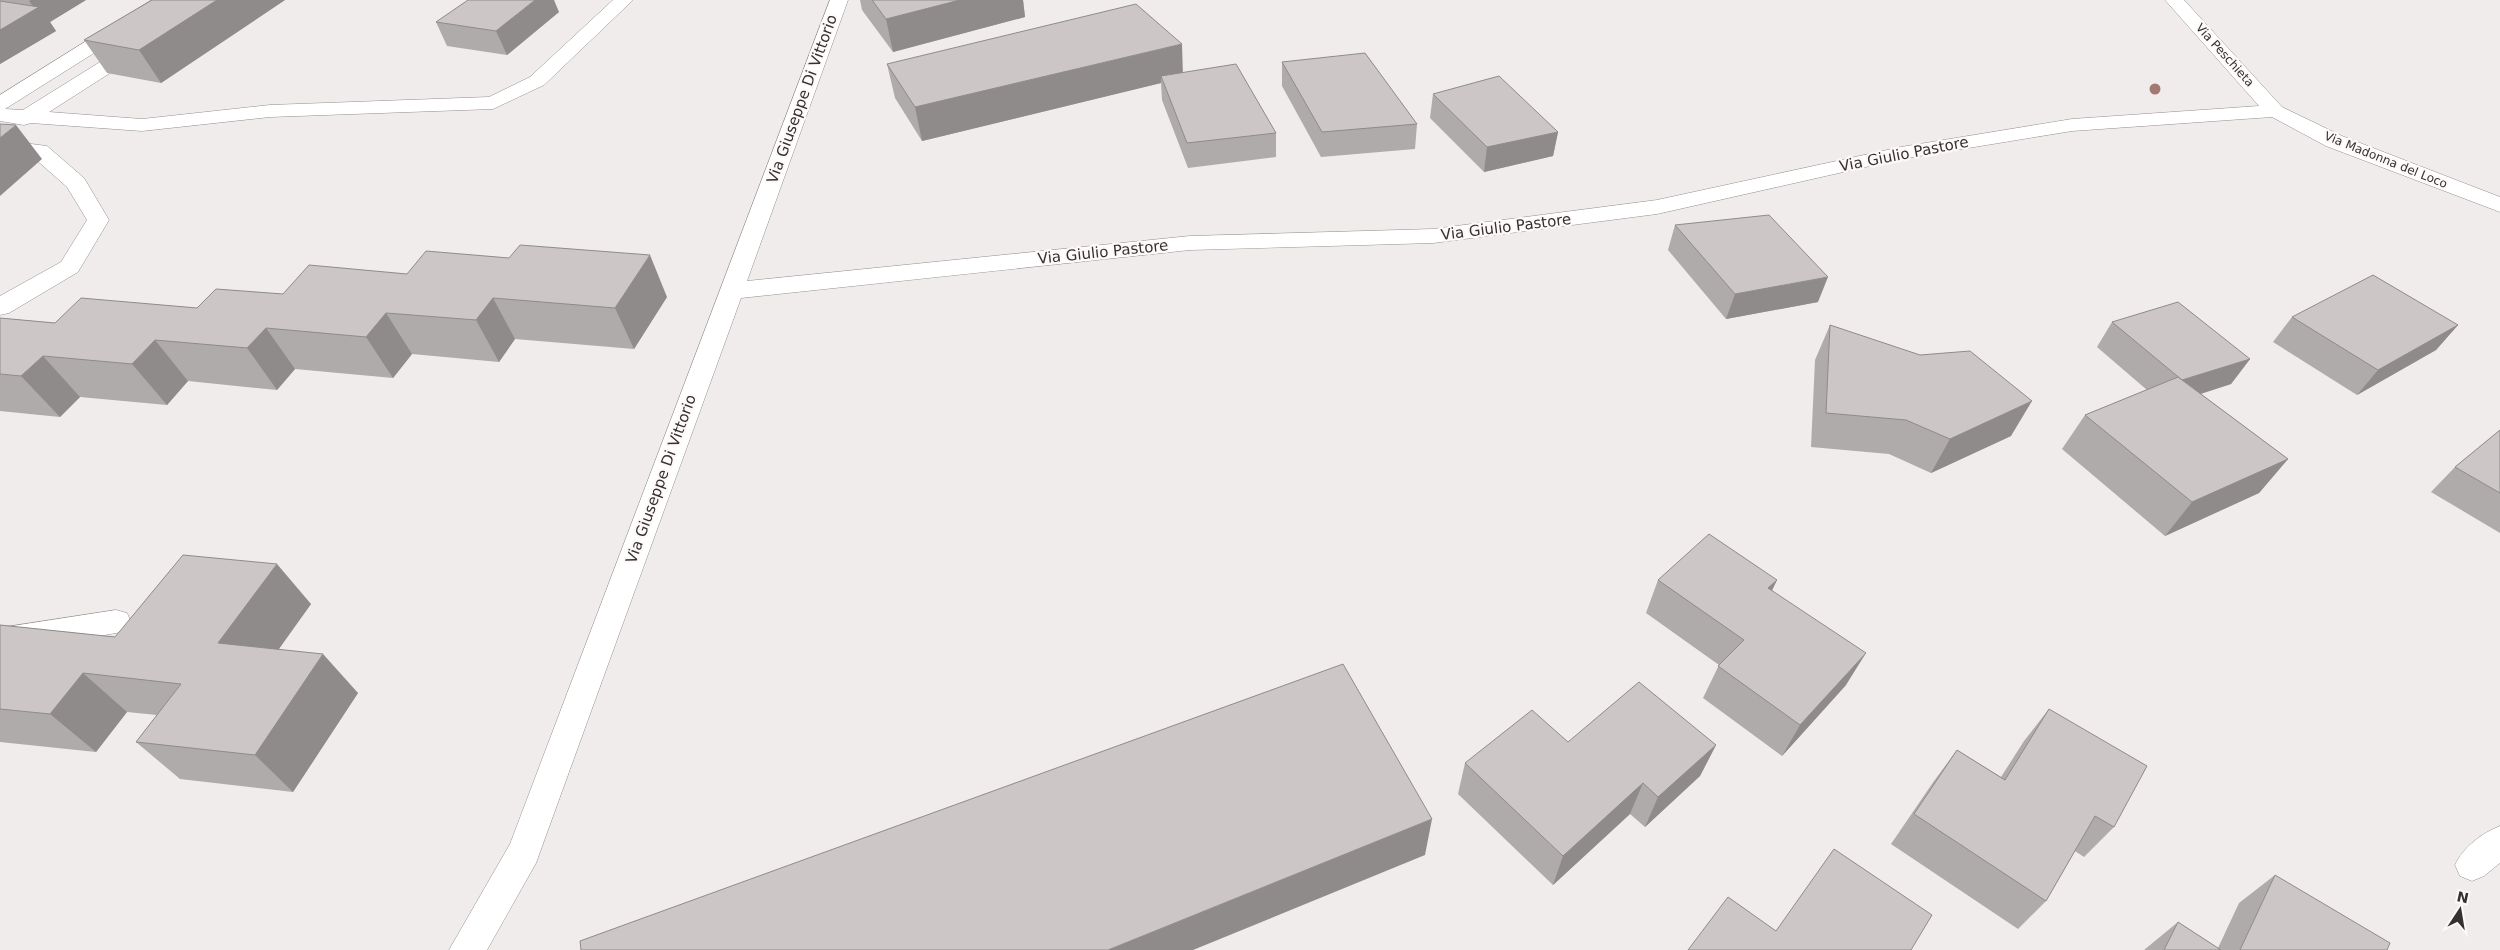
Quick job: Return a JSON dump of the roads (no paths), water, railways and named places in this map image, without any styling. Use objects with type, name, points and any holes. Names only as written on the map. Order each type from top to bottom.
[{"type":"street","points":[[0,104],[165,0]]},
{"type":"street","points":[[0,115],[24,119],[142,125],[270,111],[493,103],[537,81],[624,0]]},
{"type":"street","name":"Via Giuseppe Di Vittorio","points":[[467,950],[524,852],[839,0]]},
{"type":"street","name":"Via Peschieta","points":[[2174,0],[2275,111]]},
{"type":"street","points":[[24,119],[154,36]]},
{"type":"street","name":"Via Giulio Pastore","points":[[731,292],[1190,243],[1433,236],[1657,207],[1901,153],[2072,125],[2275,111]]},
{"type":"street","name":"Via Madonna del Loco","points":[[2275,111],[2334,141],[2500,205]]},
{"type":"street","points":[[0,146],[39,151],[76,183],[98,220],[70,267],[0,307]]},
{"type":"street","points":[[0,641],[116,622]]},
{"type":"street","points":[[2472,864],[2500,842]]}]
